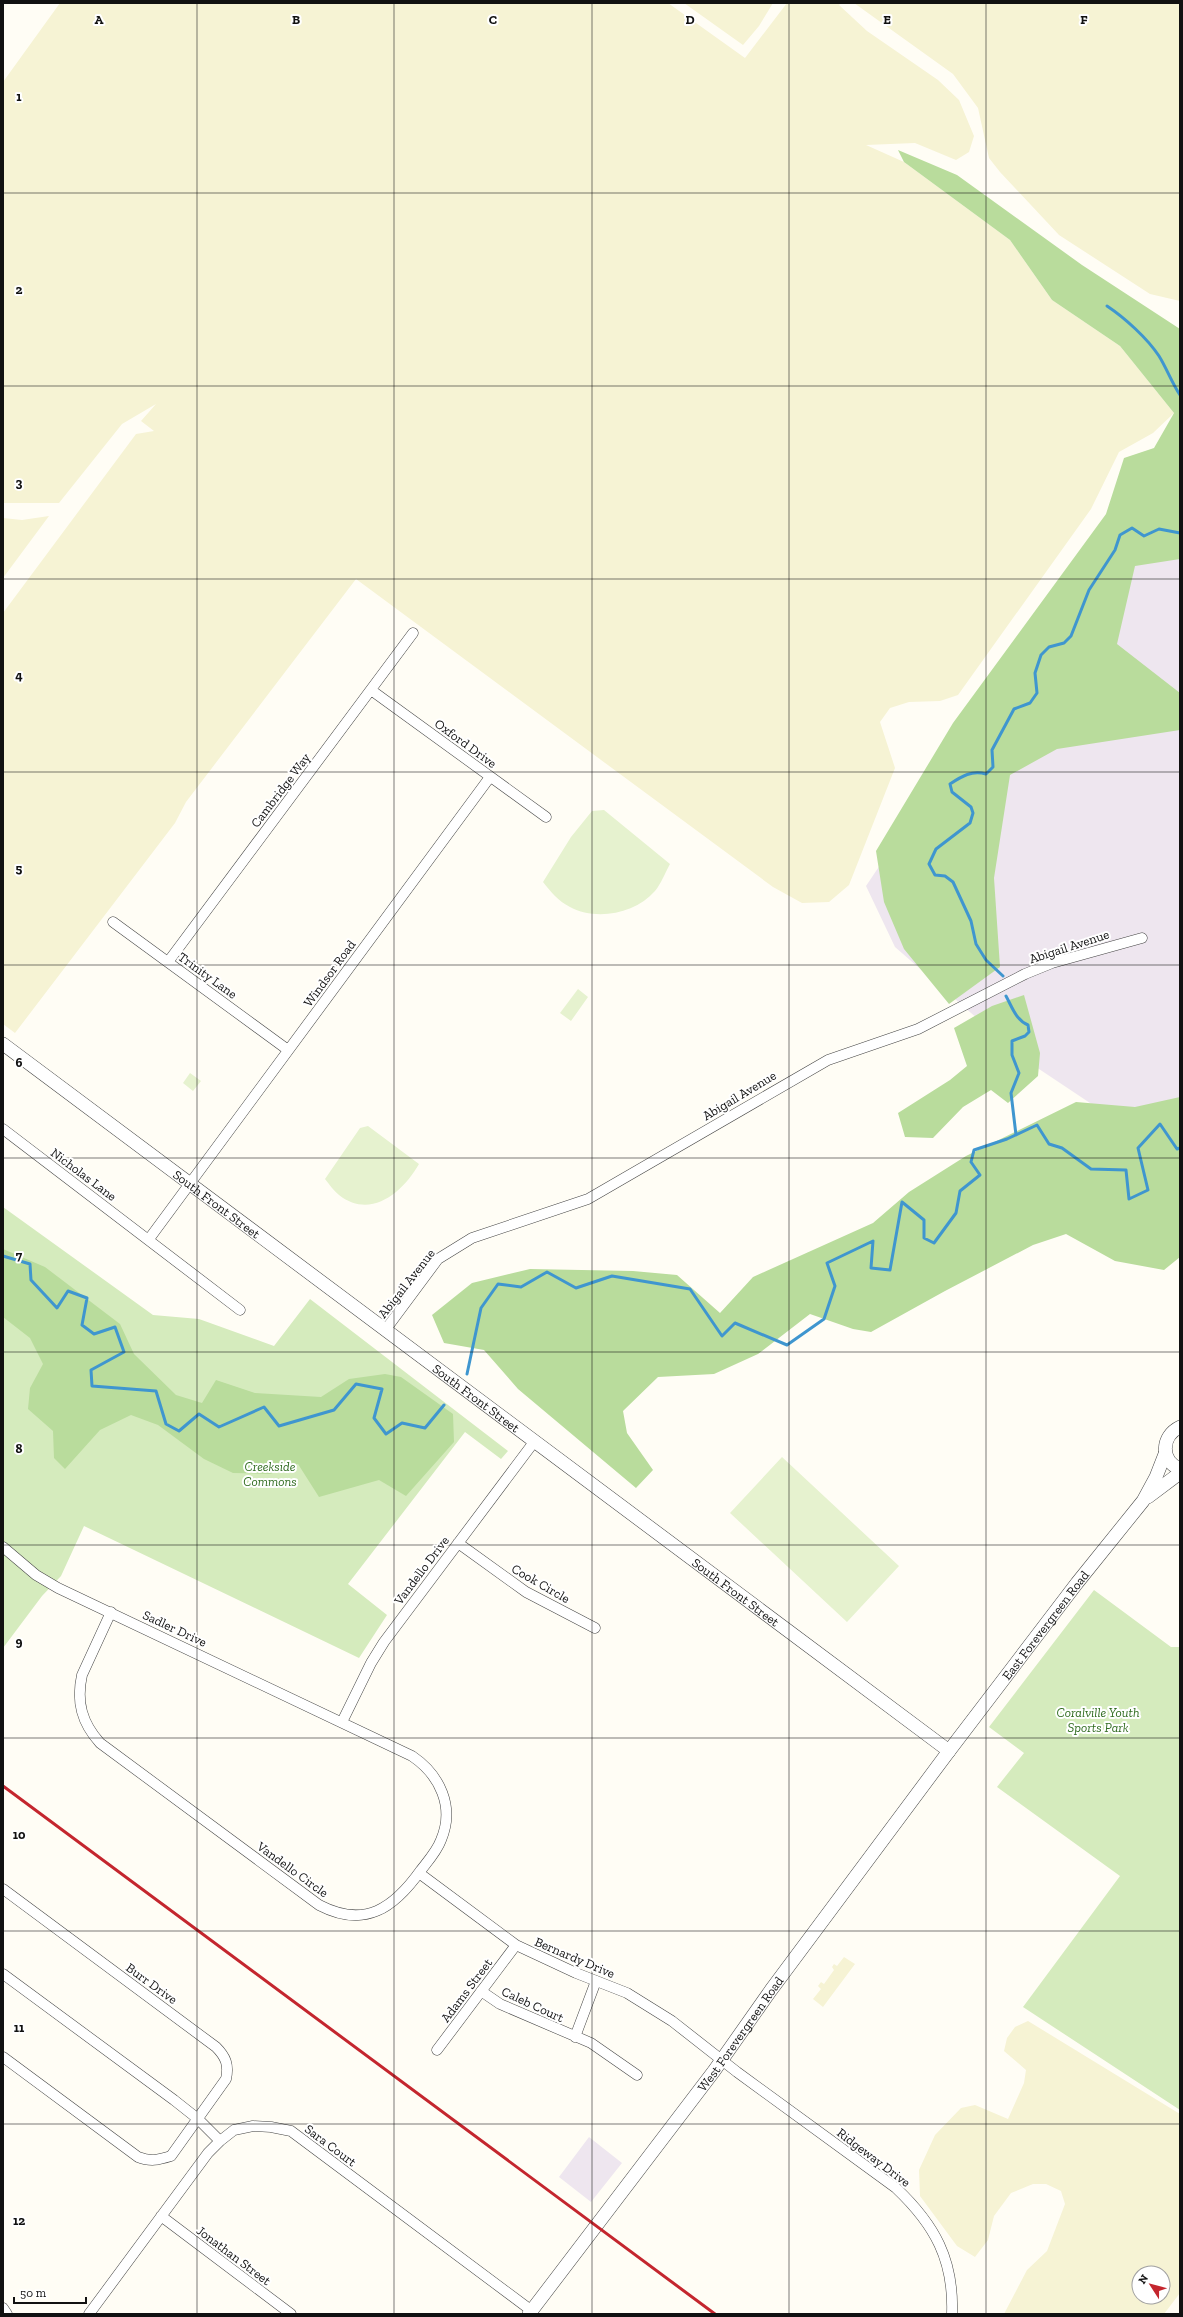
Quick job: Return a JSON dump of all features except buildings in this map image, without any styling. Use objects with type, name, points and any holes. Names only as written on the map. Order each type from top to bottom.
[{"type":"street","name":"Cambridge Way","points":[[168,962],[413,633]]},
{"type":"street","name":"Oxford Drive","points":[[371,690],[546,817]]},
{"type":"street","name":"Windsor Road","points":[[189,1184],[490,777]]},
{"type":"street","name":"Trinity Lane","points":[[113,922],[288,1050]]},
{"type":"street","name":"Abigail Avenue","points":[[386,1329],[438,1259],[466,1241],[588,1199],[828,1060],[918,1029],[1010,982],[1052,963],[1142,938]]},
{"type":"street","name":"South Front Street","points":[[3,1044],[949,1751]]},
{"type":"street","name":"Nicholas Lane","points":[[3,1129],[240,1310]]},
{"type":"street","points":[[149,1239],[189,1184]]},
{"type":"street","name":"East Forevergreen Road","points":[[949,1751],[1077,1583],[1143,1501],[1156,1477],[1165,1454],[1166,1441],[1170,1434],[1180,1427]]},
{"type":"street","name":"Vandello Drive","points":[[342,1722],[384,1642],[534,1442]]},
{"type":"street","points":[[1165,1454],[1173,1465],[1180,1469]]},
{"type":"street","name":"East Forevergreen Road","points":[[1143,1501],[1180,1473]]},
{"type":"street","name":"Cook Circle","points":[[458,1543],[526,1592],[595,1628]]},
{"type":"street","name":"Sadler Drive","points":[[3,1547],[45,1581],[342,1722]]},
{"type":"street","name":"Vandello Circle","points":[[111,1612],[82,1675],[79,1686],[79,1699],[83,1717],[91,1733],[100,1743],[319,1905],[329,1910],[353,1915],[379,1910],[400,1897],[437,1848],[445,1827],[446,1805],[438,1782],[423,1763],[412,1756],[342,1722]]},
{"type":"street","name":"West Forevergreen Road","points":[[531,2312],[722,2061],[771,1990],[949,1751]]},
{"type":"street","name":"Bernardy Drive","points":[[419,1873],[516,1945],[596,1981],[627,1993],[672,2021],[722,2061]]},
{"type":"street","name":"Burr Drive","points":[[3,1889],[216,2047],[224,2055],[228,2069],[226,2079],[171,2156],[149,2161],[138,2157],[3,2057]]},
{"type":"street","name":"Adams Street","points":[[438,2050],[516,1945]]},
{"type":"street","points":[[3,1974],[198,2119],[220,2141]]},
{"type":"street","name":"Caleb Court","points":[[575,2037],[596,1981]]},
{"type":"street","name":"Caleb Court","points":[[482,1991],[500,2004],[591,2044],[638,2075]]},
{"type":"street","name":"Ridgeway Drive","points":[[722,2061],[896,2188],[913,2204],[937,2238],[945,2257],[953,2289],[952,2314]]},
{"type":"street","name":"Sara Court","points":[[89,2314],[208,2153],[234,2130],[252,2126],[271,2126],[291,2131],[531,2312]]},
{"type":"street","name":"Jonathan Street","points":[[161,2216],[291,2314]]},
{"type":"street","points":[[3,2308],[7,2314]]},
{"type":"shaded area","points":[[60,3],[668,3],[745,58],[787,3],[841,3],[839,5],[867,31],[938,80],[959,100],[974,136],[969,152],[956,160],[915,143],[866,145],[904,162],[1010,240],[1052,300],[1120,346],[1174,413],[1153,433],[1119,452],[1091,509],[958,695],[940,701],[909,702],[890,708],[880,722],[895,768],[849,885],[829,902],[802,903],[773,887],[356,579],[186,802],[175,823],[15,1033],[3,1024],[3,613],[136,434],[154,431],[141,421],[156,404],[122,424],[59,503],[3,503],[3,82]]},
{"type":"shaded area","points":[[684,3],[773,3],[759,26],[743,45]]},
{"type":"shaded area","points":[[854,3],[1180,3],[1180,301],[1150,294],[1059,235],[1000,172],[989,158],[978,108],[953,74]]},
{"type":"shaded area","points":[[1180,417],[1180,1163],[1024,1059],[895,947],[866,886]]},
{"type":"shaded area","points":[[49,516],[3,578],[3,518],[22,520]]},
{"type":"shaded area","points":[[844,1957],[855,1964],[823,2007],[813,1999],[821,1989],[818,1986],[821,1982],[824,1984],[834,1970],[832,1967],[834,1964],[837,1966]]},
{"type":"shaded area","points":[[1028,2021],[1180,2114],[1180,2293],[1171,2305],[1171,2265],[1131,2265],[1131,2305],[1171,2305],[1164,2314],[1004,2314],[1027,2270],[1047,2251],[1065,2204],[1061,2191],[1046,2184],[1033,2184],[1011,2193],[994,2216],[988,2240],[975,2257],[957,2246],[920,2196],[919,2170],[935,2135],[961,2108],[975,2105],[1008,2119],[1024,2083],[1026,2070],[1004,2051],[1007,2038],[1015,2027]]},
{"type":"shaded area","points":[[589,2137],[622,2163],[591,2202],[559,2177]]},
{"type":"green space","points":[[898,150],[957,175],[1082,265],[1180,329],[1180,559],[1135,566],[1117,644],[1180,693],[1180,730],[1057,749],[1010,775],[994,878],[1000,967],[949,1004],[904,949],[884,902],[876,851],[953,723],[1106,514],[1124,458],[1154,448],[1174,413],[1120,346],[1052,300],[1010,240],[904,162]]},
{"type":"green space","points":[[604,810],[670,864],[661,882],[647,899],[626,910],[615,913],[591,914],[566,905],[555,896],[543,882],[571,837],[592,811]]},
{"type":"green space","points":[[578,989],[588,997],[571,1021],[560,1013]]},
{"type":"green space","points":[[1024,995],[1040,1053],[1038,1076],[1008,1103],[991,1090],[963,1107],[933,1138],[905,1137],[898,1113],[950,1080],[967,1066],[954,1028],[992,1006]]},
{"type":"green space","points":[[190,1073],[201,1081],[193,1091],[183,1083]]},
{"type":"green space","points":[[1180,1097],[1180,1257],[1164,1270],[1115,1261],[1066,1234],[1033,1245],[871,1332],[853,1329],[810,1314],[758,1354],[714,1374],[658,1377],[623,1411],[627,1433],[653,1470],[636,1488],[518,1389],[484,1350],[444,1343],[432,1315],[472,1283],[530,1269],[633,1271],[677,1275],[720,1313],[753,1277],[873,1223],[909,1192],[966,1156],[1076,1102],[1135,1107]]},
{"type":"green space","points":[[368,1126],[419,1164],[395,1193],[374,1204],[363,1205],[351,1202],[339,1195],[325,1179],[360,1128]]},
{"type":"green space","name":"Creekside Commons","points":[[3,1207],[153,1315],[199,1319],[274,1346],[310,1299],[508,1451],[501,1459],[465,1432],[348,1584],[387,1615],[359,1658],[84,1526],[61,1576],[42,1596],[3,1648]]},
{"type":"green space","points":[[3,1249],[45,1267],[120,1324],[134,1354],[176,1395],[202,1403],[216,1380],[255,1393],[321,1397],[349,1379],[385,1374],[401,1377],[453,1414],[454,1442],[406,1496],[379,1480],[319,1497],[298,1464],[270,1474],[233,1473],[204,1459],[158,1425],[131,1415],[100,1430],[65,1469],[54,1458],[53,1431],[28,1409],[30,1388],[43,1364],[30,1338],[3,1317]]},
{"type":"green space","points":[[782,1457],[899,1566],[847,1622],[730,1513]]},
{"type":"green space","name":"Coralville Youth Sports Park","points":[[1094,1590],[1171,1647],[1180,1647],[1180,2110],[1023,2007],[1120,1876],[997,1787],[1024,1753],[989,1727]]},
{"type":"waterway","points":[[1107,306],[1121,316],[1154,349],[1180,395]]},
{"type":"waterway","points":[[1003,976],[986,960],[976,944],[971,921],[953,882],[945,876],[935,875],[929,864],[936,849],[970,823],[973,813],[971,807],[952,792],[950,784],[967,774],[986,774],[993,767],[992,750],[1014,709],[1030,703],[1037,693],[1035,673],[1041,655],[1049,647],[1064,643],[1071,636],[1089,590],[1115,550],[1120,535],[1132,528],[1144,536],[1159,529],[1180,533]]},
{"type":"waterway","points":[[1006,996],[1017,1017],[1028,1025],[1029,1032],[1025,1036],[1012,1041],[1012,1055],[1019,1073],[1011,1093],[1016,1135]]},
{"type":"waterway","points":[[467,1374],[481,1308],[498,1284],[521,1287],[547,1272],[576,1288],[612,1276],[690,1289],[722,1336],[735,1323],[787,1345],[824,1319],[835,1286],[827,1263],[873,1241],[871,1268],[890,1270],[902,1202],[924,1220],[924,1238],[934,1243],[956,1213],[960,1191],[980,1175],[971,1162],[974,1150],[1007,1139],[1037,1125],[1049,1144],[1062,1148],[1091,1169],[1126,1170],[1129,1199],[1148,1190],[1138,1148],[1160,1124],[1177,1149],[1180,1148]]},
{"type":"waterway","points":[[3,1256],[30,1264],[31,1280],[57,1308],[68,1291],[87,1298],[82,1325],[94,1334],[115,1327],[124,1352],[91,1370],[92,1386],[156,1391],[166,1424],[179,1431],[199,1414],[219,1427],[264,1407],[279,1426],[334,1410],[356,1384],[382,1389],[374,1418],[386,1434],[402,1423],[425,1428],[444,1405]]},
{"type":"railway","points":[[3,1786],[715,2314]]}]
